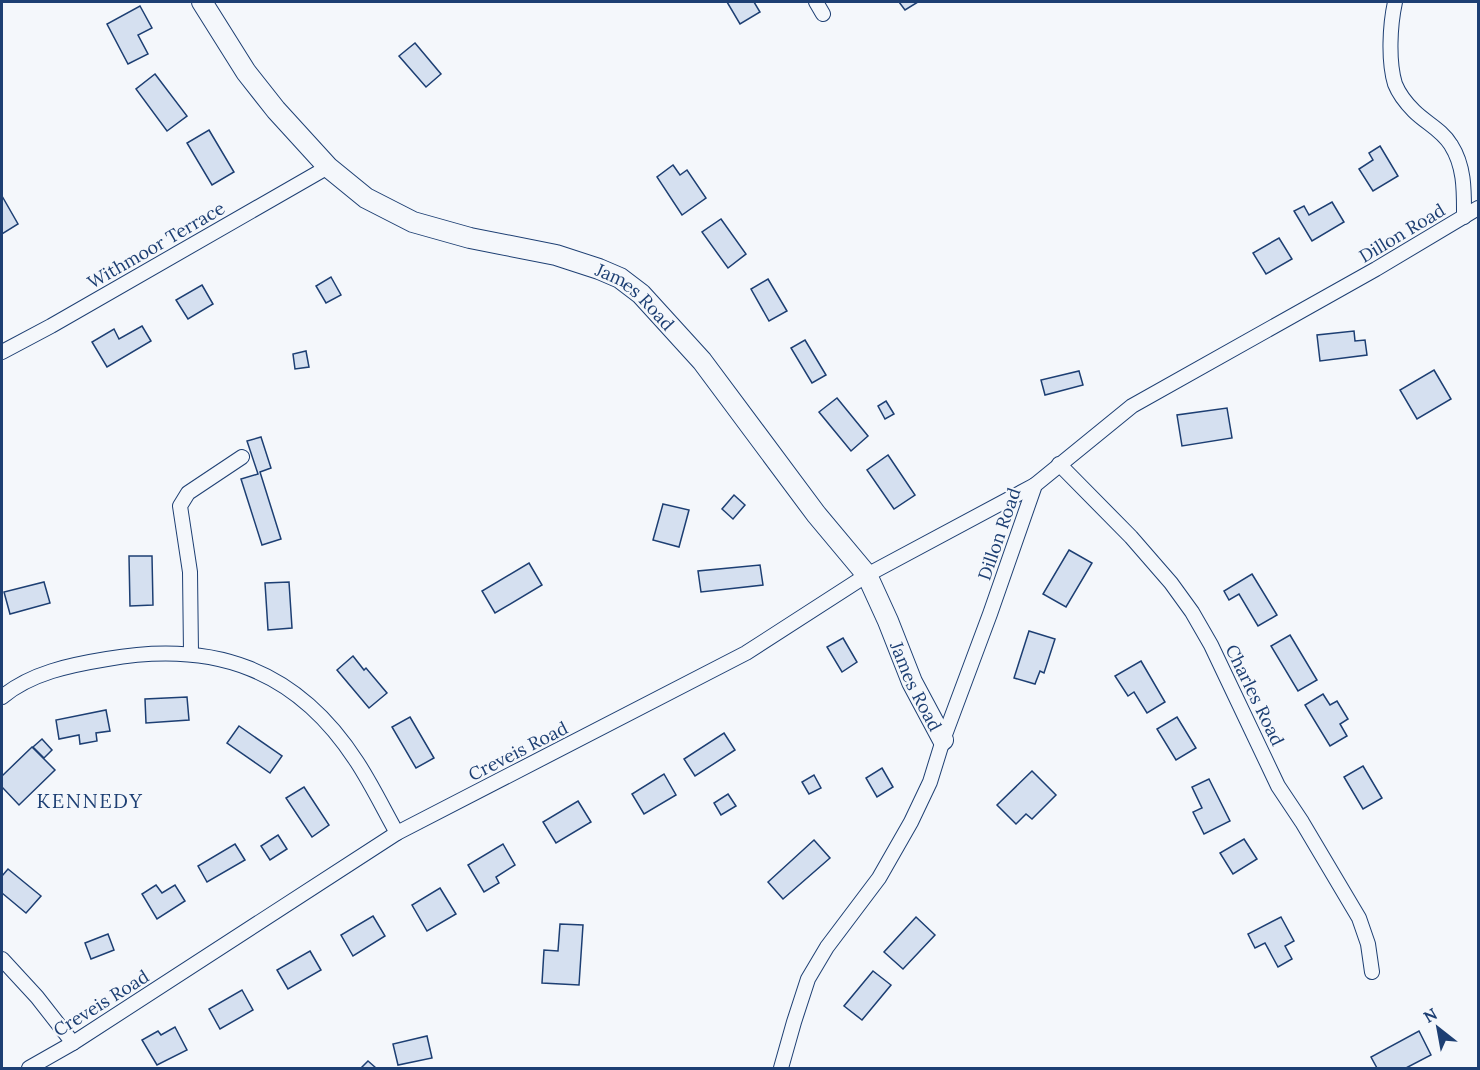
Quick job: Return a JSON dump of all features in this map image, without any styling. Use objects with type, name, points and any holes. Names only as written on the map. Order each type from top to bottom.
[{"type":"street","name":"James Road","points":[[202,2],[246,72],[276,110],[328,167],[366,198],[412,222],[470,238],[556,255],[588,266],[620,278],[641,294],[702,361],[816,514],[867,575],[912,682],[943,740]]},
{"type":"street","points":[[816,2],[823,14]]},
{"type":"street","points":[[1395,2],[1391,30],[1392,68],[1395,84],[1401,96],[1413,110],[1438,130],[1455,152],[1464,183],[1464,217]]},
{"type":"street","name":"Withmoor Terrace","points":[[2,352],[328,167]]},
{"type":"street","name":"Dillon Road","points":[[781,1068],[808,979],[827,947],[879,878],[911,822],[930,782],[1035,485],[1132,406],[1376,269],[1479,208]]},
{"type":"street","points":[[191,653],[190,572],[180,506],[188,493],[242,457]]},
{"type":"street","name":"Charles Road","points":[[1059,464],[1131,537],[1170,582],[1192,612],[1211,645],[1278,786],[1359,918],[1368,944],[1372,972]]},
{"type":"street","name":"Creveis Road","points":[[29,1068],[73,1043],[397,833],[746,653],[867,575],[1035,485]]},
{"type":"street","points":[[2,697],[13,687],[63,666],[126,655],[191,653],[237,662],[304,698],[358,762],[397,833]]},
{"type":"street","points":[[2,959],[37,997],[73,1043]]},
{"type":"building","points":[[727,2],[754,2],[760,12],[740,24]]},
{"type":"building","points":[[899,2],[918,2],[905,10]]},
{"type":"building","points":[[140,6],[152,28],[138,35],[148,54],[128,64],[107,24]]},
{"type":"building","points":[[415,43],[441,74],[426,87],[399,56]]},
{"type":"building","points":[[155,74],[187,116],[167,131],[136,89]]},
{"type":"building","points":[[209,130],[234,172],[212,185],[187,143]]},
{"type":"building","points":[[1380,146],[1398,176],[1373,191],[1359,169],[1373,160],[1369,153]]},
{"type":"building","points":[[673,165],[680,175],[687,170],[706,198],[682,215],[657,177]]},
{"type":"building","points":[[2,196],[18,224],[2,234]]},
{"type":"building","points":[[1332,202],[1344,222],[1312,241],[1294,211],[1304,206],[1309,215]]},
{"type":"building","points":[[721,219],[746,254],[728,268],[702,232]]},
{"type":"building","points":[[1279,238],[1292,259],[1266,274],[1253,253]]},
{"type":"building","points":[[331,277],[341,295],[326,303],[316,286]]},
{"type":"building","points":[[768,279],[787,311],[769,321],[751,289]]},
{"type":"building","points":[[202,285],[213,304],[188,319],[176,300]]},
{"type":"building","points":[[142,326],[151,341],[107,367],[92,342],[114,329],[119,339]]},
{"type":"building","points":[[1354,331],[1355,341],[1365,340],[1367,355],[1320,361],[1317,335]]},
{"type":"building","points":[[805,340],[826,375],[812,383],[791,348]]},
{"type":"building","points":[[306,351],[309,367],[295,369],[293,354]]},
{"type":"building","points":[[1434,370],[1451,399],[1417,419],[1400,390]]},
{"type":"building","points":[[1079,371],[1083,385],[1045,395],[1041,380]]},
{"type":"building","points":[[837,398],[868,436],[851,451],[819,412]]},
{"type":"building","points":[[886,401],[894,414],[885,419],[878,406]]},
{"type":"building","points":[[1227,408],[1232,438],[1182,446],[1177,415]]},
{"type":"building","points":[[261,437],[271,468],[260,472],[281,539],[262,545],[241,479],[258,474],[247,441]]},
{"type":"building","points":[[888,455],[915,495],[894,509],[867,470]]},
{"type":"building","points":[[734,495],[745,505],[733,519],[722,509]]},
{"type":"building","points":[[663,504],[689,510],[679,547],[653,540]]},
{"type":"building","points":[[1069,550],[1092,563],[1066,607],[1043,594]]},
{"type":"building","points":[[129,556],[152,556],[153,605],[130,606]]},
{"type":"building","points":[[529,563],[542,585],[495,613],[482,591]]},
{"type":"building","points":[[760,565],[763,585],[701,592],[698,571]]},
{"type":"building","points":[[1252,574],[1277,615],[1258,626],[1239,594],[1229,600],[1224,591]]},
{"type":"building","points":[[44,582],[50,603],[10,614],[4,592]]},
{"type":"building","points":[[289,582],[292,628],[268,630],[265,583]]},
{"type":"building","points":[[1029,631],[1055,639],[1044,673],[1040,671],[1035,684],[1014,678]]},
{"type":"building","points":[[1290,635],[1317,680],[1298,691],[1271,646]]},
{"type":"building","points":[[843,638],[857,662],[842,672],[827,647]]},
{"type":"building","points":[[353,656],[387,693],[369,708],[337,670]]},
{"type":"building","points":[[1141,661],[1165,702],[1147,713],[1134,692],[1128,696],[1115,676]]},
{"type":"building","points":[[1323,694],[1330,705],[1337,701],[1348,719],[1340,724],[1347,736],[1330,746],[1305,705]]},
{"type":"building","points":[[187,697],[189,720],[146,723],[145,699]]},
{"type":"building","points":[[106,710],[110,731],[96,733],[97,741],[80,744],[79,735],[59,739],[56,720]]},
{"type":"building","points":[[410,717],[434,758],[416,768],[392,727]]},
{"type":"building","points":[[1177,717],[1196,748],[1176,760],[1157,729]]},
{"type":"building","points":[[239,726],[282,756],[270,773],[227,743]]},
{"type":"building","points":[[724,733],[735,750],[695,776],[684,759]]},
{"type":"building","points":[[42,739],[52,750],[44,758],[33,747]]},
{"type":"building","points":[[32,747],[55,770],[19,805],[2,787],[2,776]]},
{"type":"building","points":[[1363,766],[1382,798],[1363,809],[1344,777]]},
{"type":"building","points":[[882,768],[893,787],[877,797],[866,778]]},
{"type":"building","points":[[1032,771],[1056,795],[1032,819],[1026,814],[1016,824],[997,805]]},
{"type":"building","points":[[664,774],[676,795],[644,814],[632,794]]},
{"type":"building","points":[[814,775],[821,788],[809,794],[802,782]]},
{"type":"building","points":[[1209,779],[1230,821],[1204,834],[1193,812],[1202,808],[1192,787]]},
{"type":"building","points":[[304,787],[329,825],[312,837],[286,798]]},
{"type":"building","points":[[728,794],[736,806],[721,815],[714,803]]},
{"type":"building","points":[[578,801],[591,822],[556,843],[543,822]]},
{"type":"building","points":[[278,835],[287,849],[270,860],[261,846]]},
{"type":"building","points":[[1244,839],[1257,859],[1233,874],[1220,853]]},
{"type":"building","points":[[814,840],[830,858],[783,899],[768,882]]},
{"type":"building","points":[[235,844],[245,860],[207,882],[198,866]]},
{"type":"building","points":[[503,844],[515,865],[496,877],[499,883],[484,892],[468,865]]},
{"type":"building","points":[[8,869],[41,896],[26,913],[2,893],[2,876]]},
{"type":"building","points":[[156,885],[162,893],[175,885],[185,901],[157,919],[142,894]]},
{"type":"building","points":[[440,888],[456,914],[427,931],[412,905]]},
{"type":"building","points":[[373,916],[385,936],[353,956],[341,935]]},
{"type":"building","points":[[916,917],[935,935],[903,969],[884,952]]},
{"type":"building","points":[[1281,917],[1294,941],[1285,946],[1292,959],[1278,967],[1265,943],[1255,948],[1248,934]]},
{"type":"building","points":[[560,924],[583,925],[579,985],[542,983],[544,950],[558,951]]},
{"type":"building","points":[[108,934],[114,950],[91,959],[85,943]]},
{"type":"building","points":[[310,951],[321,970],[288,989],[277,970]]},
{"type":"building","points":[[873,971],[891,985],[862,1020],[844,1006]]},
{"type":"building","points":[[242,990],[253,1010],[220,1029],[209,1009]]},
{"type":"building","points":[[175,1027],[187,1050],[157,1065],[142,1040],[158,1031],[161,1035]]},
{"type":"building","points":[[1419,1031],[1431,1055],[1406,1068],[1377,1068],[1371,1057]]},
{"type":"building","points":[[427,1036],[432,1058],[398,1065],[393,1044]]},
{"type":"building","points":[[368,1061],[376,1068],[361,1068]]},
{"type":"district","name":"KENNEDY","points":[[90,800]]}]
